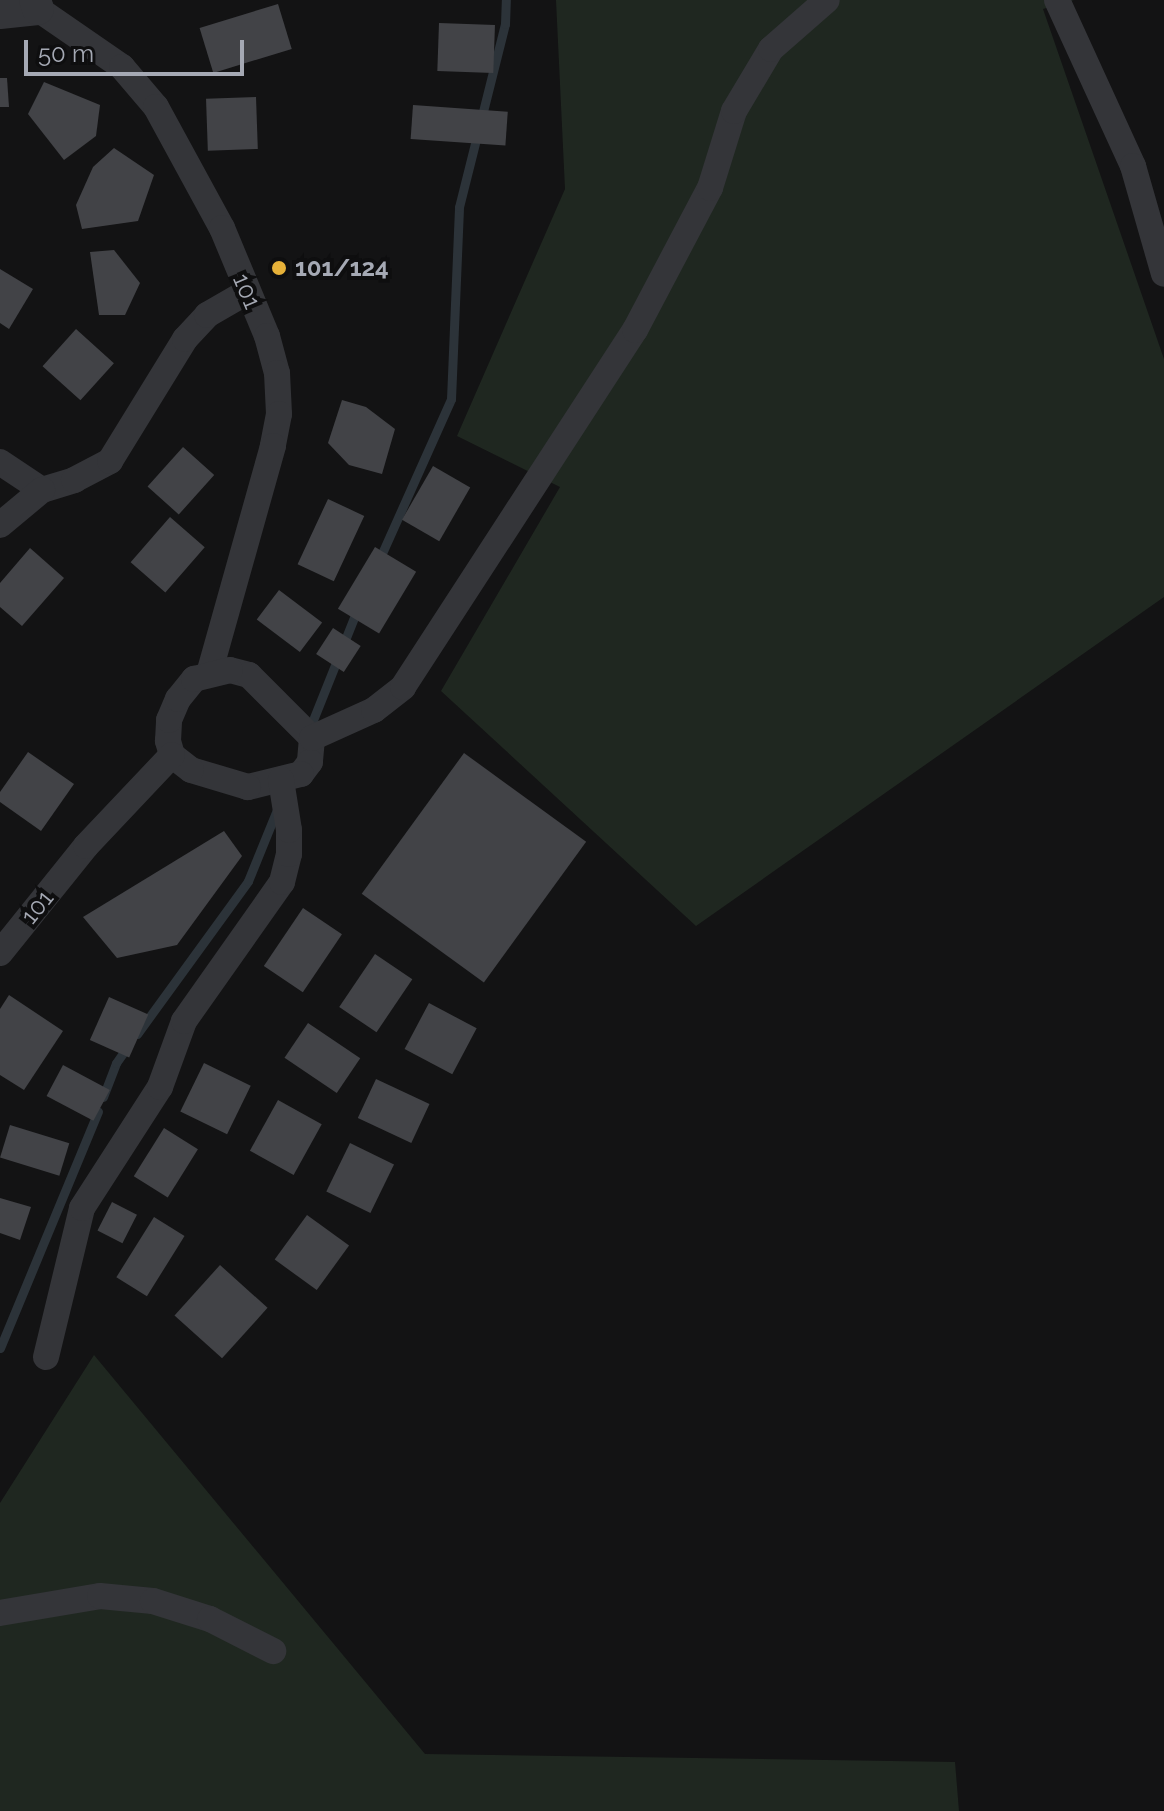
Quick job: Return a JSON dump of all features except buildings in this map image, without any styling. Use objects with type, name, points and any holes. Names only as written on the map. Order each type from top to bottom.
[{"type":"street","points":[[312,738],[374,710],[403,687],[635,330],[710,188],[734,111],[771,49],[827,0]]},
{"type":"street","points":[[1057,0],[1133,166],[1164,274]]},
{"type":"street","name":"101","points":[[0,13],[36,5],[122,67],[156,107],[222,228],[267,336],[277,373],[279,414],[209,674]]},
{"type":"street","points":[[0,525],[42,490],[74,480],[110,461],[185,339],[207,315],[247,292]]},
{"type":"street","points":[[0,462],[42,490]]},
{"type":"street","points":[[230,670],[249,675],[312,738],[310,762],[301,774],[248,787],[191,770],[172,755],[168,741],[169,720],[178,699],[194,679],[230,670]]},
{"type":"street","name":"101","points":[[0,953],[86,846],[172,755]]},
{"type":"street","points":[[46,1357],[82,1208],[160,1087],[184,1021],[282,882],[289,854],[289,830],[281,780]]},
{"type":"street","points":[[0,1613],[100,1596],[153,1601],[210,1619],[273,1651]]},
{"type":"shaded area","points":[[556,0],[1074,0],[1043,9],[1164,359],[1164,597],[696,926],[441,691],[560,487],[457,436],[565,189]]},
{"type":"shaded area","points":[[94,1355],[425,1754],[955,1762],[959,1811],[0,1811],[0,1503]]},
{"type":"waterway","points":[[379,560],[451,399],[459,207],[505,24],[506,0]]},
{"type":"waterway","points":[[309,730],[357,610]]},
{"type":"waterway","points":[[137,1034],[248,881],[278,807]]},
{"type":"waterway","points":[[103,1097],[116,1063],[128,1046]]},
{"type":"waterway","points":[[0,1348],[98,1111]]},
{"type":"place","name":"101/124","points":[[279,268]]}]
